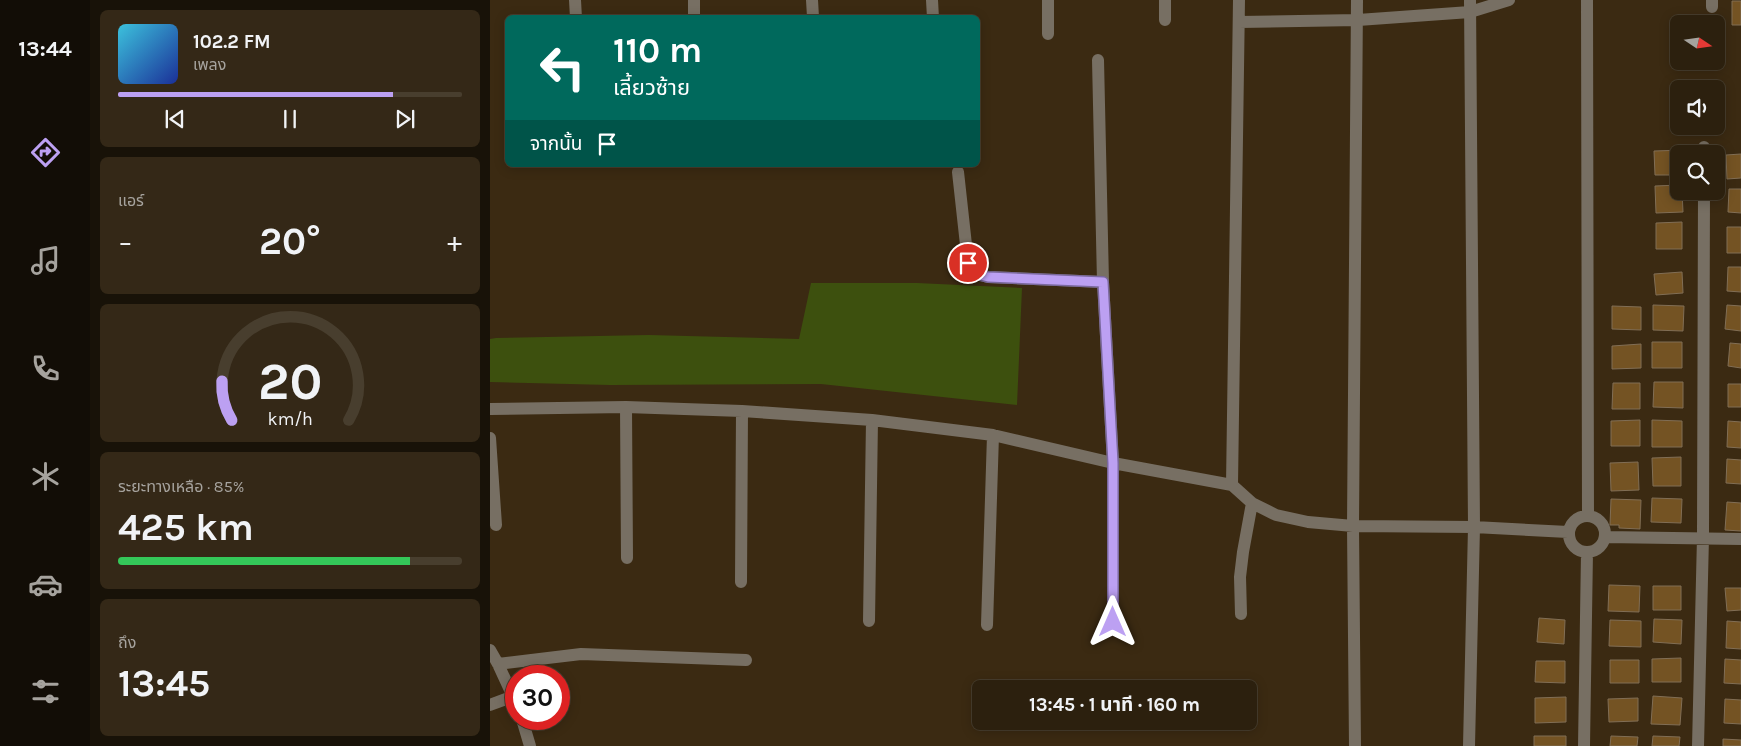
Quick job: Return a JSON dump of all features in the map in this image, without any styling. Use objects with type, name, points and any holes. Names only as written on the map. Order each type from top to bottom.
[{"type":"street","points":[[575,0],[576,15]]},
{"type":"street","points":[[694,0],[694,15]]},
{"type":"street","points":[[812,0],[813,15]]},
{"type":"street","points":[[932,0],[933,15]]},
{"type":"street","points":[[1048,0],[1048,34]]},
{"type":"street","points":[[1165,0],[1165,20]]},
{"type":"street","points":[[1232,486],[1239,0]]},
{"type":"street","points":[[1355,746],[1354,526],[1357,0]]},
{"type":"street","points":[[1239,22],[1358,20],[1509,0]]},
{"type":"street","points":[[1587,0],[1588,515]]},
{"type":"street","points":[[1469,746],[1474,526],[1470,6]]},
{"type":"street","points":[[1098,60],[1103,282],[1113,463],[1113,622]]},
{"type":"street","points":[[958,172],[968,263],[976,274],[988,277],[1103,282]]},
{"type":"street","points":[[1698,746],[1703,537],[1704,200]]},
{"type":"street","points":[[490,409],[626,407],[742,411],[872,420],[993,435],[1113,463],[1232,486],[1252,503],[1276,516],[1308,522],[1354,526],[1474,526],[1568,532]]},
{"type":"street","points":[[626,407],[627,558]]},
{"type":"street","points":[[741,582],[742,411]]},
{"type":"street","points":[[869,621],[872,420]]},
{"type":"street","points":[[987,624],[993,435]]},
{"type":"street","points":[[490,438],[496,525]]},
{"type":"street","points":[[1241,614],[1240,578],[1245,537],[1252,503]]},
{"type":"street","points":[[1588,515],[1597,518],[1604,526],[1605,536],[1599,548],[1586,552],[1573,546],[1568,532],[1572,523],[1578,517],[1588,515]]},
{"type":"street","points":[[1605,536],[1741,539]]},
{"type":"street","points":[[1584,746],[1586,552]]},
{"type":"street","points":[[490,650],[505,679]]},
{"type":"street","points":[[498,664],[581,654],[746,660]]},
{"type":"street","points":[[490,705],[505,702]]},
{"type":"street","points":[[525,730],[530,746]]},
{"type":"green space","points":[[811,283],[917,283],[1022,288],[1017,405],[821,384],[610,385],[490,382],[490,339],[496,338],[649,335],[799,339]]},
{"type":"building","points":[[1732,1],[1741,1],[1741,25],[1732,25]]},
{"type":"building","points":[[1670,150],[1670,175],[1655,175],[1654,151]]},
{"type":"building","points":[[1741,154],[1741,178],[1727,179],[1726,155]]},
{"type":"building","points":[[1670,185],[1670,200],[1682,200],[1683,212],[1656,213],[1655,186]]},
{"type":"building","points":[[1729,189],[1741,189],[1741,213],[1728,212]]},
{"type":"building","points":[[1682,222],[1682,249],[1656,249],[1656,223]]},
{"type":"building","points":[[1727,227],[1741,227],[1741,253],[1727,253]]},
{"type":"building","points":[[1728,267],[1741,267],[1741,292],[1727,291]]},
{"type":"building","points":[[1682,272],[1683,293],[1656,295],[1654,274]]},
{"type":"building","points":[[1653,305],[1684,306],[1683,331],[1653,330]]},
{"type":"building","points":[[1727,305],[1741,306],[1741,331],[1725,329]]},
{"type":"building","points":[[1612,306],[1641,307],[1641,330],[1612,329]]},
{"type":"building","points":[[1652,342],[1682,342],[1682,368],[1652,368]]},
{"type":"building","points":[[1730,343],[1741,344],[1741,368],[1728,366]]},
{"type":"building","points":[[1641,344],[1641,368],[1612,369],[1612,346]]},
{"type":"building","points":[[1654,382],[1683,382],[1683,408],[1653,407]]},
{"type":"building","points":[[1613,383],[1640,383],[1640,409],[1612,409]]},
{"type":"building","points":[[1728,384],[1741,384],[1741,407],[1728,407]]},
{"type":"building","points":[[1640,420],[1640,446],[1611,446],[1611,421]]},
{"type":"building","points":[[1652,420],[1682,421],[1682,447],[1652,447]]},
{"type":"building","points":[[1728,421],[1741,422],[1741,448],[1727,447]]},
{"type":"building","points":[[1681,457],[1681,486],[1653,486],[1652,458]]},
{"type":"building","points":[[1727,459],[1741,460],[1741,484],[1726,483]]},
{"type":"building","points":[[1638,462],[1639,490],[1611,491],[1610,463]]},
{"type":"building","points":[[1652,498],[1682,499],[1681,523],[1651,522]]},
{"type":"building","points":[[1611,499],[1641,500],[1640,529],[1619,528],[1619,525],[1610,525]]},
{"type":"building","points":[[1727,502],[1741,503],[1741,531],[1725,530]]},
{"type":"building","points":[[1609,585],[1640,586],[1639,612],[1608,611]]},
{"type":"building","points":[[1653,586],[1681,586],[1681,610],[1653,610]]},
{"type":"building","points":[[1725,588],[1741,588],[1741,610],[1727,611]]},
{"type":"building","points":[[1539,618],[1565,620],[1564,644],[1537,642]]},
{"type":"building","points":[[1654,619],[1682,620],[1681,644],[1653,642]]},
{"type":"building","points":[[1610,620],[1641,621],[1641,647],[1609,646]]},
{"type":"building","points":[[1727,621],[1741,622],[1741,649],[1726,648]]},
{"type":"building","points":[[1681,658],[1681,682],[1652,682],[1652,659]]},
{"type":"building","points":[[1725,659],[1741,660],[1741,684],[1724,683]]},
{"type":"building","points":[[1610,660],[1639,660],[1639,683],[1610,683]]},
{"type":"building","points":[[1536,661],[1565,661],[1565,683],[1535,682]]},
{"type":"building","points":[[1653,696],[1682,698],[1680,725],[1651,724]]},
{"type":"building","points":[[1566,697],[1566,722],[1535,723],[1535,698]]},
{"type":"building","points":[[1638,698],[1638,721],[1609,722],[1608,699]]},
{"type":"building","points":[[1725,699],[1741,700],[1741,724],[1724,723]]},
{"type":"building","points":[[1534,736],[1566,736],[1566,746],[1534,746]]},
{"type":"building","points":[[1611,736],[1638,737],[1637,746],[1610,746]]},
{"type":"building","points":[[1653,736],[1680,737],[1679,746],[1652,746]]},
{"type":"building","points":[[1723,739],[1741,740],[1741,746],[1723,746]]},
{"type":"route","points":[[968,263],[976,274],[988,277],[1103,282],[1113,463],[1113,622]]}]
